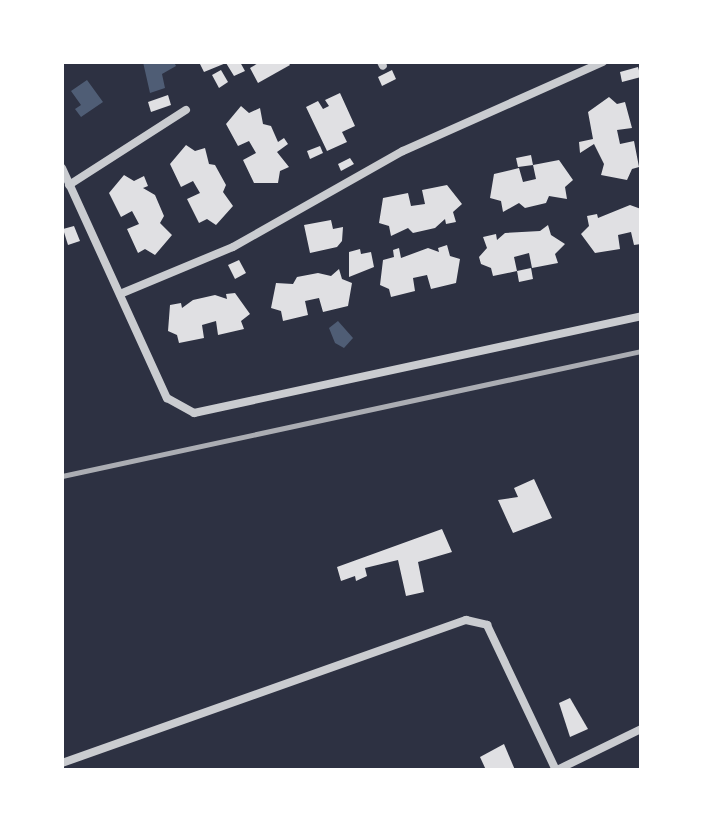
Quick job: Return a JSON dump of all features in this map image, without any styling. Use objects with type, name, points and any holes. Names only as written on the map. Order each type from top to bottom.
[{"type":"street","points":[[120,294],[233,247],[403,151],[603,62]]},
{"type":"street","points":[[69,185],[186,110]]},
{"type":"street","points":[[62,168],[167,398],[194,413],[641,316]]},
{"type":"street","points":[[62,763],[466,620],[487,625],[556,770],[641,729]]},
{"type":"water","points":[[143,62],[174,62],[176,66],[162,74],[165,88],[150,93]]},
{"type":"water","points":[[87,80],[103,102],[81,117],[75,109],[81,105],[71,91]]},
{"type":"water","points":[[338,321],[353,338],[344,348],[335,343],[329,328]]},
{"type":"building","points":[[199,62],[240,62],[245,71],[234,76],[226,63],[204,72]]},
{"type":"building","points":[[260,62],[288,62],[290,65],[258,83],[250,68]]},
{"type":"building","points":[[638,67],[641,77],[622,82],[620,72]]},
{"type":"building","points":[[221,70],[228,82],[219,88],[212,75]]},
{"type":"building","points":[[392,70],[396,79],[382,86],[378,77]]},
{"type":"building","points":[[340,93],[355,126],[342,132],[347,142],[327,151],[306,107],[318,101],[323,109],[329,106],[325,100]]},
{"type":"building","points":[[168,95],[171,105],[151,112],[148,102]]},
{"type":"building","points":[[609,97],[617,104],[625,102],[632,128],[617,130],[620,144],[634,141],[639,167],[632,169],[627,180],[601,175],[604,164],[594,144],[580,153],[579,142],[593,139],[588,112]]},
{"type":"building","points":[[241,106],[249,113],[260,108],[263,124],[271,126],[278,142],[284,138],[288,144],[277,152],[289,167],[280,171],[278,183],[254,183],[243,160],[256,153],[249,141],[238,146],[226,124]]},
{"type":"building","points":[[186,145],[195,151],[205,148],[209,164],[215,165],[226,185],[223,192],[233,206],[216,225],[207,219],[199,223],[187,199],[200,193],[193,181],[181,187],[170,164]]},
{"type":"building","points":[[320,146],[323,153],[310,159],[307,151]]},
{"type":"building","points":[[531,155],[533,165],[518,167],[516,158]]},
{"type":"building","points":[[350,158],[354,164],[341,171],[338,164]]},
{"type":"building","points":[[559,160],[573,180],[565,187],[567,199],[549,196],[546,203],[525,208],[519,203],[503,212],[501,201],[490,198],[494,174],[519,168],[523,182],[536,179],[533,165]]},
{"type":"building","points":[[124,175],[134,181],[144,176],[148,186],[143,188],[155,195],[164,216],[160,223],[172,235],[155,255],[145,249],[138,253],[127,229],[139,224],[132,211],[121,217],[109,193]]},
{"type":"building","points":[[447,185],[462,204],[453,212],[456,222],[446,224],[445,219],[435,228],[413,233],[408,228],[391,236],[389,226],[379,223],[383,198],[408,193],[411,206],[425,204],[422,190]]},
{"type":"building","points":[[630,205],[641,209],[641,244],[634,245],[631,232],[618,235],[620,249],[595,253],[581,234],[589,226],[587,216],[597,214],[598,218]]},
{"type":"building","points":[[331,220],[333,229],[343,227],[342,241],[337,247],[310,253],[304,225]]},
{"type":"building","points":[[548,225],[551,235],[565,244],[555,254],[558,263],[532,268],[529,253],[514,257],[517,271],[493,276],[491,268],[481,264],[479,257],[487,248],[483,237],[496,234],[497,240],[505,233],[540,231]]},
{"type":"building","points":[[74,226],[80,241],[68,245],[63,229]]},
{"type":"building","points":[[447,245],[450,256],[460,259],[456,283],[431,289],[427,275],[413,278],[415,291],[391,297],[389,289],[380,285],[383,260],[394,257],[393,250],[399,248],[401,258],[428,248],[439,252],[438,248]]},
{"type":"building","points":[[360,249],[361,254],[371,252],[374,267],[349,277],[349,252]]},
{"type":"building","points":[[239,260],[246,273],[235,279],[228,265]]},
{"type":"building","points":[[531,268],[533,279],[519,282],[517,271]]},
{"type":"building","points":[[339,269],[342,279],[352,283],[348,306],[323,312],[319,298],[305,301],[308,315],[283,321],[281,311],[271,308],[276,283],[293,284],[297,277],[318,273],[331,276]]},
{"type":"building","points":[[235,293],[250,314],[241,321],[244,329],[218,335],[216,321],[202,325],[204,338],[179,343],[177,335],[168,331],[170,305],[181,303],[182,308],[193,300],[215,295],[227,299],[226,294]]},
{"type":"building","points":[[534,479],[552,518],[513,533],[498,500],[518,497],[514,488]]},
{"type":"building","points":[[442,529],[452,552],[418,562],[424,592],[406,596],[398,560],[365,568],[367,576],[356,581],[355,576],[341,581],[337,567]]},
{"type":"building","points":[[570,698],[588,729],[570,737],[559,703]]},
{"type":"building","points":[[504,744],[515,770],[486,770],[480,757]]},
{"type":"railway","points":[[62,476],[641,351]]}]
